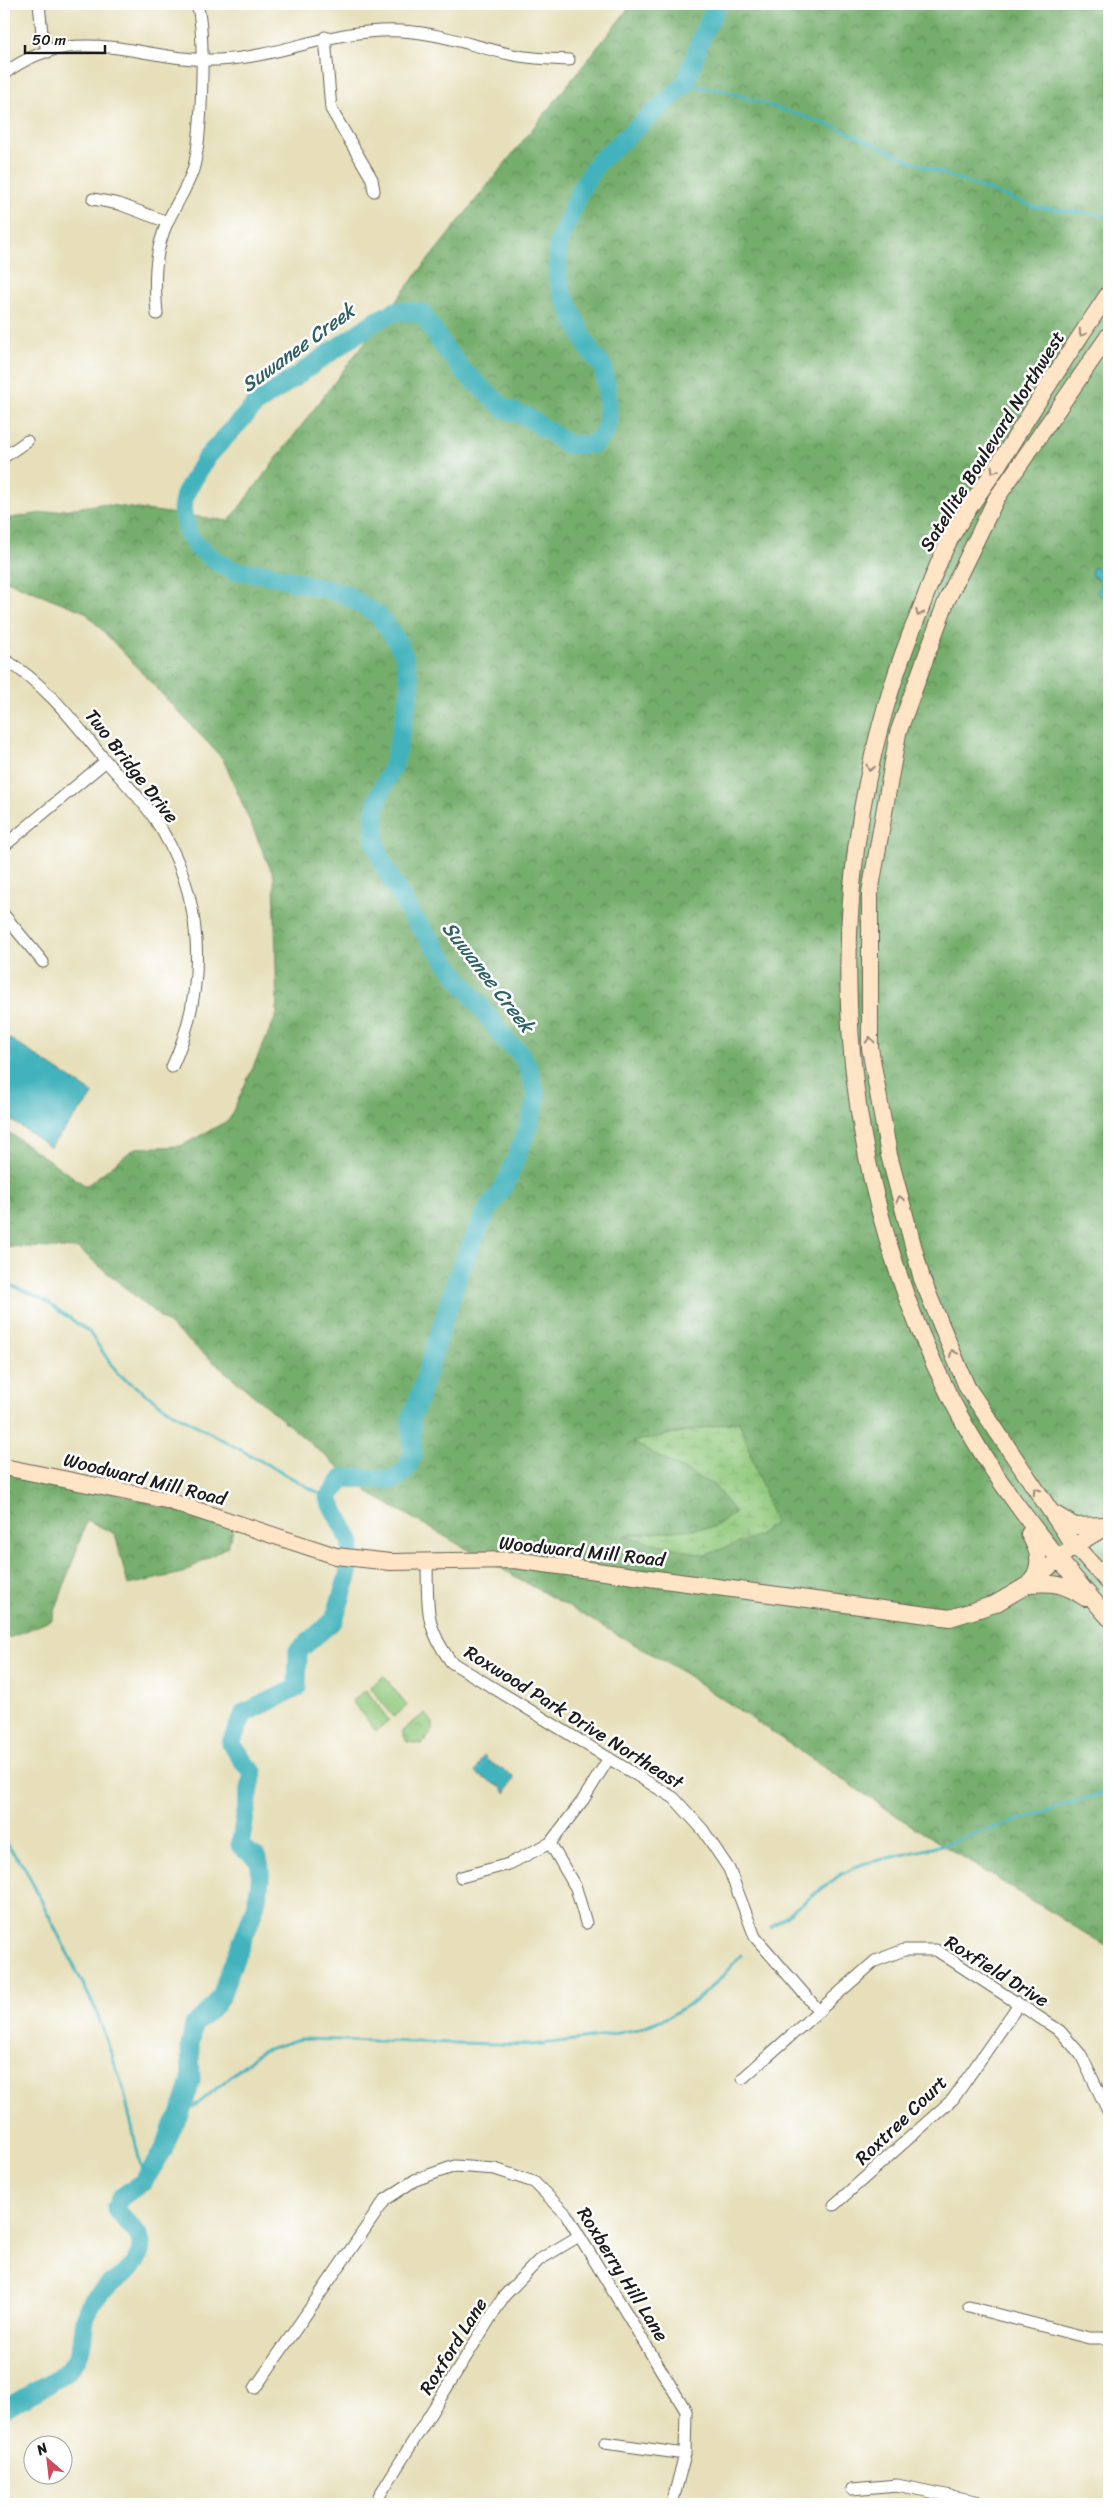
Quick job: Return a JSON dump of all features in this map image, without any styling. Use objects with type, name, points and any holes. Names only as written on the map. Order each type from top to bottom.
[{"type":"main road","name":"Satellite Boulevard Northwest","points":[[1105,1614],[1058,1560],[997,1475],[952,1400],[902,1286],[870,1174],[850,1051],[848,921],[864,791],[897,665],[943,554],[1061,365],[1109,293]]},
{"type":"main road","name":"Satellite Boulevard Northwest","points":[[1109,335],[996,499],[946,602],[898,733],[870,893],[870,1048],[889,1155],[922,1279],[967,1387],[1074,1546],[1109,1581]]},
{"type":"main road","name":"Woodward Mill Road","points":[[4,1467],[166,1500],[336,1556],[377,1562],[427,1563],[514,1560],[950,1618],[995,1604],[1030,1584],[1074,1546],[1109,1525]]},
{"type":"main road","points":[[997,1475],[1036,1547],[1040,1560],[1037,1572],[1030,1584]]},
{"type":"main road","points":[[1048,1509],[1075,1526],[1109,1525]]},
{"type":"main road","points":[[1109,1525],[1098,1536],[1094,1546],[1096,1556],[1109,1581]]},
{"type":"main road","points":[[1030,1584],[1052,1582],[1071,1588],[1105,1614]]},
{"type":"street","points":[[39,4],[42,32],[48,52]]},
{"type":"street","points":[[157,314],[154,284],[156,258],[167,222],[190,178],[196,158],[200,128],[201,22],[197,4]]},
{"type":"street","points":[[4,74],[20,64],[48,52],[82,46],[100,45],[165,57],[201,60],[246,57],[362,31],[412,32],[451,38],[522,57],[569,60]]},
{"type":"street","points":[[325,38],[331,109],[372,180],[374,191]]},
{"type":"street","points":[[93,199],[119,204],[167,222]]},
{"type":"street","points":[[4,457],[27,441]]},
{"type":"street","name":"Two Bridge Drive","points":[[4,659],[48,692],[144,804],[164,833],[179,864],[192,906],[197,949],[196,984],[188,1026],[172,1067]]},
{"type":"street","points":[[4,846],[106,761]]},
{"type":"street","points":[[4,915],[42,962]]},
{"type":"street","name":"Roxwood Park Drive Northeast","points":[[427,1563],[428,1617],[436,1642],[451,1662],[674,1798],[702,1830],[729,1869],[755,1937],[819,2011]]},
{"type":"street","points":[[461,1877],[509,1864],[550,1843],[583,1800],[609,1758]]},
{"type":"street","points":[[550,1843],[576,1888],[586,1923]]},
{"type":"street","name":"Roxfield Drive","points":[[743,2078],[875,1961],[904,1950],[936,1950],[1060,2031],[1081,2055],[1109,2113]]},
{"type":"street","name":"Roxtree Court","points":[[834,2205],[953,2099],[1019,2004]]},
{"type":"street","name":"Roxberry Hill Lane","points":[[254,2388],[385,2200],[415,2180],[455,2166],[503,2171],[534,2182],[566,2214],[686,2410],[685,2454],[672,2504]]},
{"type":"street","name":"Roxford Lane","points":[[379,2496],[504,2296],[539,2260],[579,2236]]},
{"type":"street","points":[[969,2307],[1089,2338],[1109,2338]]},
{"type":"street","points":[[605,2443],[685,2454]]},
{"type":"street","points":[[852,2489],[897,2486],[990,2504]]},
{"type":"green space","points":[[632,4],[1109,4],[1109,1948],[909,1824],[676,1668],[372,1495],[79,1249],[4,1246],[4,1129],[86,1186],[135,1148],[181,1146],[229,1120],[277,1014],[274,877],[223,759],[85,612],[4,580],[4,519],[101,504],[229,521],[409,284]],"holes":[[[739,1421],[757,1536],[626,1536],[714,1527],[735,1513],[715,1486],[633,1442]]]},
{"type":"green space","points":[[739,1421],[775,1523],[757,1536],[705,1555],[624,1536],[714,1527],[735,1513],[715,1486],[632,1442]]},
{"type":"green space","points":[[4,1472],[117,1494],[234,1527],[228,1546],[183,1573],[128,1585],[115,1534],[87,1520],[52,1620],[4,1640]]},
{"type":"green space","points":[[384,1676],[407,1706],[394,1717],[370,1687]]},
{"type":"green space","points":[[366,1690],[389,1720],[376,1731],[352,1701]]},
{"type":"green space","points":[[425,1713],[433,1723],[433,1731],[421,1744],[407,1742],[402,1731]]},
{"type":"water","points":[[1095,567],[1100,570],[1106,569],[1108,572],[1110,582],[1106,595],[1101,596],[1097,593],[1101,581],[1091,575],[1092,569]]},
{"type":"water","points":[[4,1035],[94,1094],[50,1147],[4,1115]]},
{"type":"water","points":[[484,1756],[488,1761],[515,1777],[505,1793],[502,1788],[475,1773]]},
{"type":"waterway","name":"Suwanee Creek","points":[[4,2410],[47,2385],[71,2367],[80,2353],[85,2319],[91,2303],[104,2289],[127,2271],[138,2257],[141,2247],[139,2236],[122,2217],[116,2207],[120,2198],[144,2181],[164,2149],[172,2128],[180,2115],[191,2081],[190,2046],[194,2025],[216,2004],[222,1994],[255,1908],[259,1890],[260,1873],[258,1858],[240,1845],[253,1772],[245,1764],[231,1743],[244,1713],[297,1688],[298,1651],[334,1620],[348,1576],[351,1542],[328,1498],[343,1478],[394,1480],[406,1470],[413,1455],[411,1418],[461,1267],[485,1215],[507,1181],[529,1125],[537,1097],[528,1067],[520,1053],[506,1041],[413,917],[385,868],[375,841],[375,810],[394,764],[411,687],[404,655],[397,641],[378,615],[344,594],[265,574],[235,571],[220,564],[196,546],[188,533],[182,509],[185,494],[206,458],[255,405],[374,322],[396,311],[422,313],[444,347],[463,371],[505,409],[527,417],[569,445],[595,444],[605,432],[608,419],[607,388],[603,367],[589,350],[562,292],[558,277],[558,245],[581,189],[598,162],[685,85],[703,34],[718,4]]},
{"type":"waterway","points":[[685,85],[722,90],[838,128],[922,166],[1034,207],[1109,216]]},
{"type":"waterway","points":[[4,1282],[44,1300],[89,1332],[118,1374],[170,1411],[328,1498]]},
{"type":"waterway","points":[[771,1927],[840,1875],[862,1864],[932,1848],[1109,1791]]},
{"type":"waterway","points":[[4,1841],[25,1868],[96,2010],[123,2087],[144,2181]]},
{"type":"waterway","points":[[180,2115],[199,2103],[261,2051],[300,2039],[532,2045],[599,2037],[638,2029],[668,2017],[695,2001],[719,1980],[741,1955]]}]
